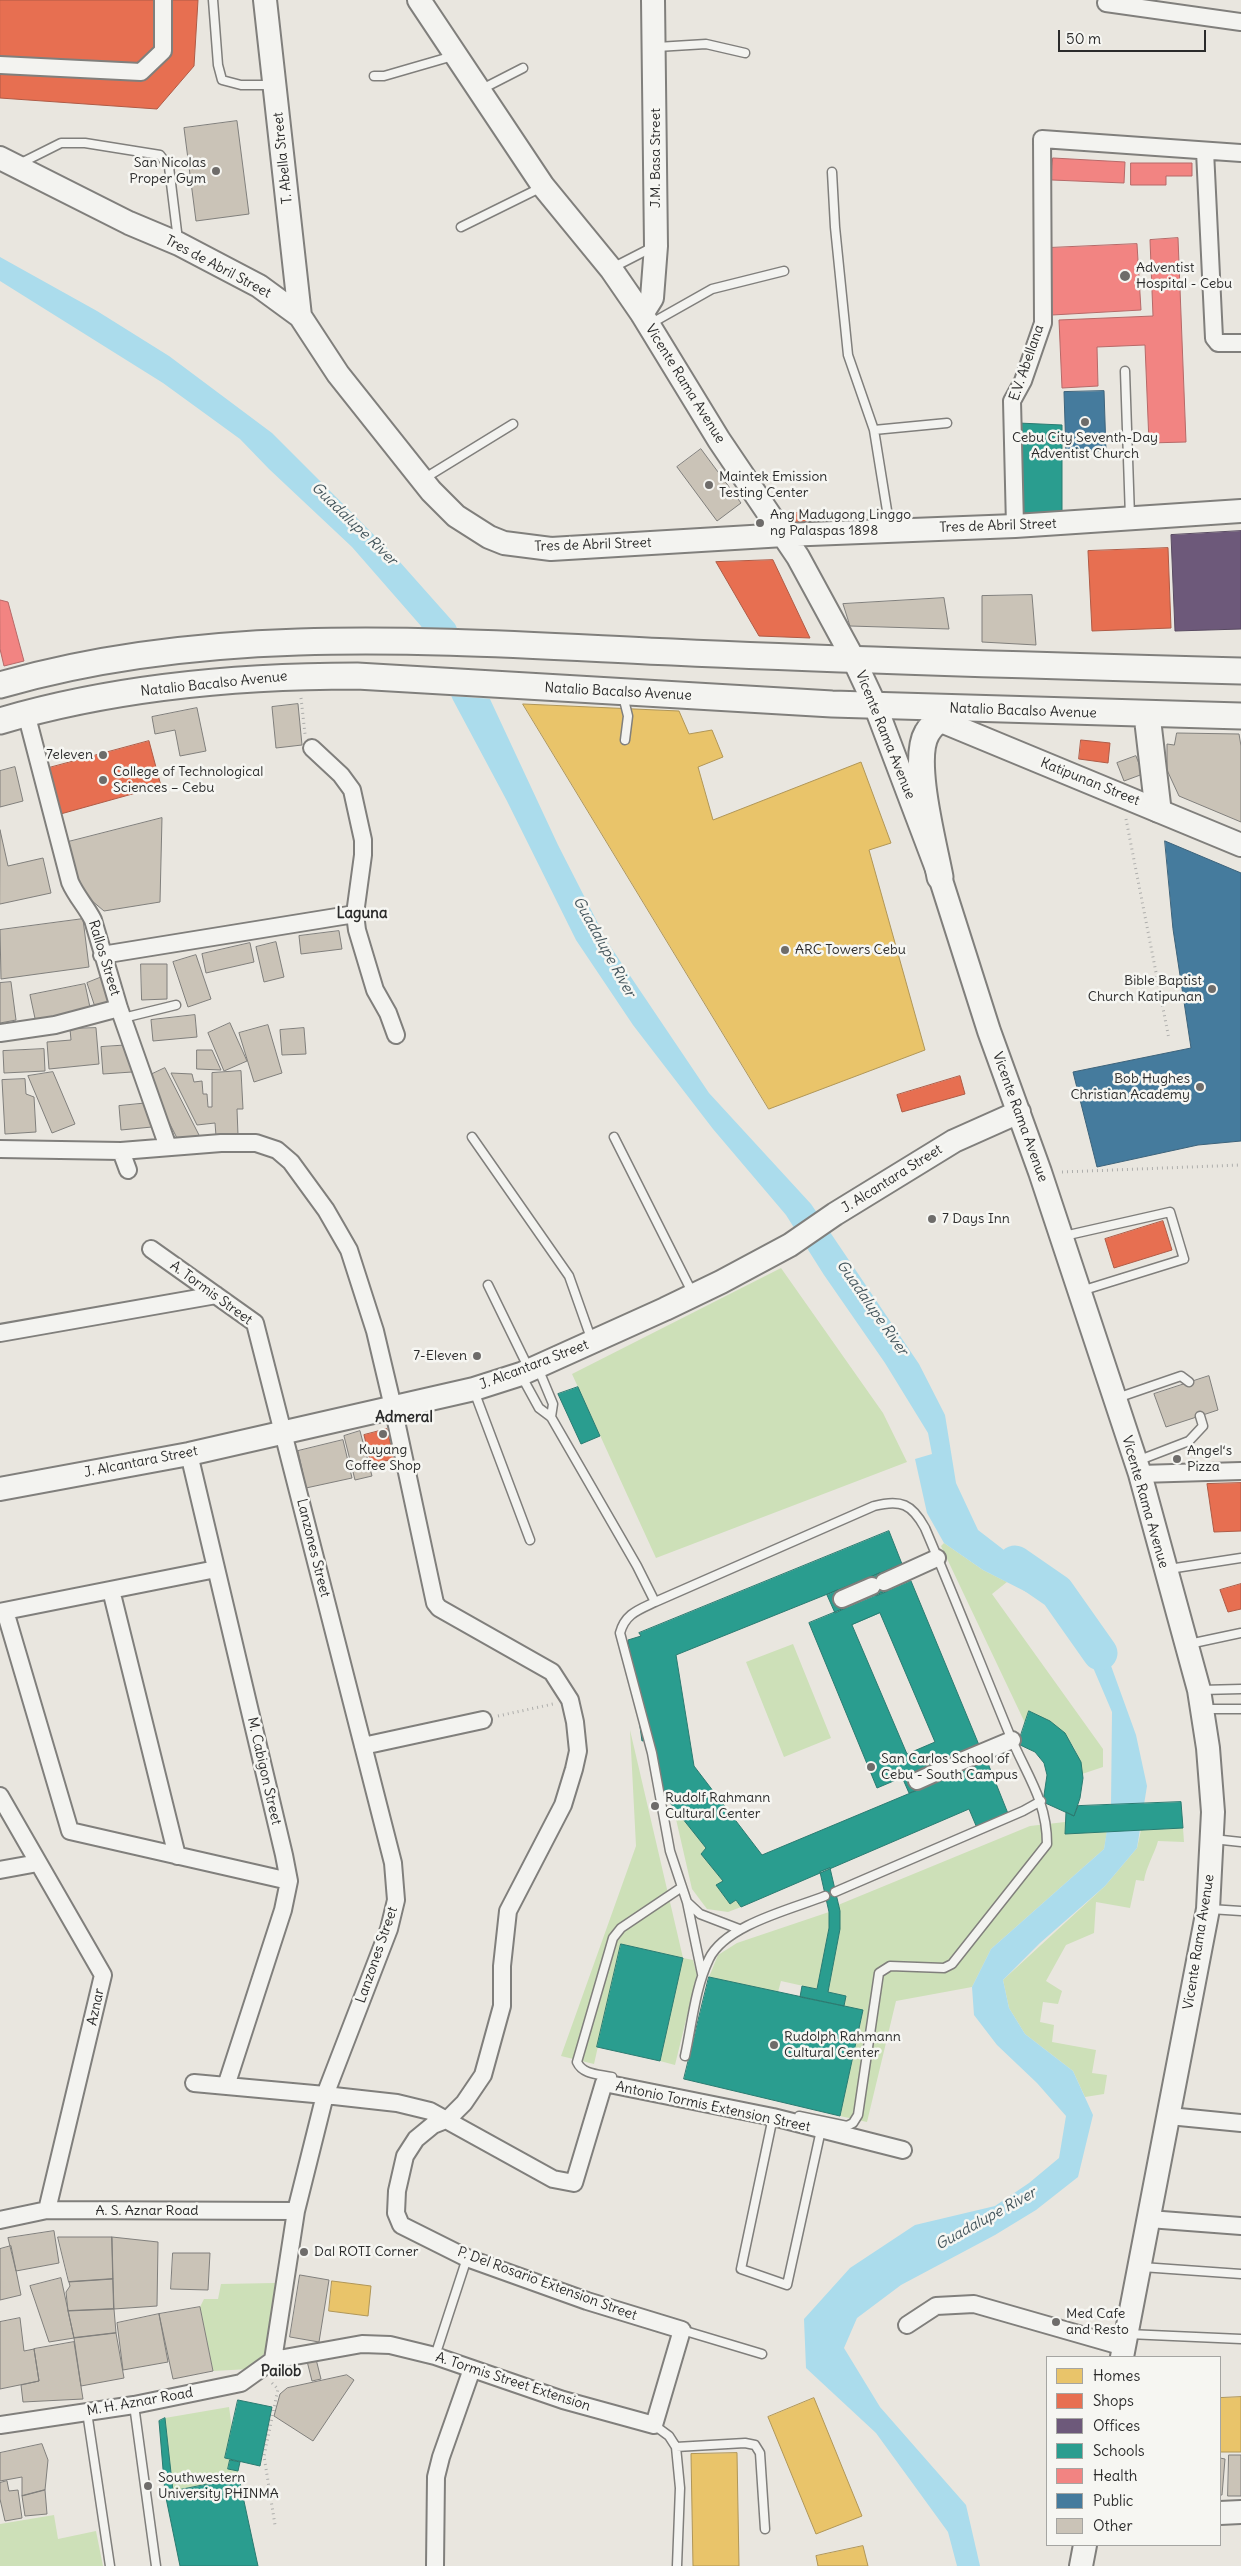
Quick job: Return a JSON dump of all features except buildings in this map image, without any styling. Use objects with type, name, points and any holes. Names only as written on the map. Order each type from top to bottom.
[{"type":"main road","points":[[0,685],[37,674],[136,656],[211,648],[288,643],[426,641],[854,660],[1241,671]]},
{"type":"main road","points":[[497,685],[506,645]]},
{"type":"main road","points":[[646,651],[647,693]]},
{"type":"main road","name":"Natalio Bacalso Avenue","points":[[0,721],[26,713],[158,689],[217,681],[298,676],[357,676],[622,692],[962,709],[1241,716]]},
{"type":"main road","points":[[940,877],[921,765],[925,738],[939,720],[962,709]]},
{"type":"main road","points":[[1147,715],[1158,810]]},
{"type":"street","points":[[0,65],[140,72],[163,51],[163,0]]},
{"type":"street","name":"T. Abella Street","points":[[265,0],[300,316]]},
{"type":"street","name":"Vicente Rama Avenue","points":[[419,0],[458,55],[543,186],[611,269],[645,320],[719,440],[784,535],[854,660],[875,705],[940,877],[989,1031],[1040,1172],[1137,1468],[1201,1699],[1214,1812],[1208,1909],[1124,2346]]},
{"type":"street","name":"J.M. Basa Street","points":[[645,320],[652,298],[656,246],[653,0]]},
{"type":"street","points":[[1106,3],[1241,22]]},
{"type":"street","name":"E.V. Abellana","points":[[1015,526],[1012,401],[1023,381],[1043,323],[1042,139],[1205,151]]},
{"type":"street","points":[[1241,153],[1205,151],[1214,338],[1218,343],[1241,343]]},
{"type":"street","name":"Tres de Abril Street","points":[[8,162],[121,219],[179,244],[259,286],[300,316],[338,374],[422,480],[456,516],[473,528],[504,543],[551,549],[784,535],[1130,520],[1241,511]]},
{"type":"street","name":"Rallos Street","points":[[26,713],[70,882],[77,898],[86,906],[93,920],[121,1013],[168,1147]]},
{"type":"street","name":"Katipunan Street","points":[[939,720],[1122,794],[1241,845]]},
{"type":"street","points":[[312,748],[341,775],[352,790],[363,840],[363,855],[355,914],[356,930],[375,990],[388,1013],[396,1035]]},
{"type":"street","points":[[102,955],[355,914]]},
{"type":"street","points":[[0,1033],[121,1013]]},
{"type":"street","name":"J. Alcantara Street","points":[[0,1489],[189,1454],[474,1389],[529,1370],[593,1343],[694,1296],[790,1245],[835,1214],[954,1141],[1019,1112]]},
{"type":"street","name":"P. Del Rosario Extension Street","points":[[0,1149],[121,1151],[221,1143],[256,1143],[277,1150],[291,1162],[326,1210],[349,1250],[374,1331],[393,1407],[435,1603],[440,1608],[552,1672],[570,1700],[578,1751],[563,1804],[508,1912],[502,1966],[502,2006],[484,2075],[464,2103],[448,2119],[433,2125],[416,2139],[405,2156],[397,2191],[396,2213],[401,2225],[467,2258],[587,2301],[682,2330]]},
{"type":"street","points":[[121,1151],[128,1170]]},
{"type":"street","name":"A. Tormis Street","points":[[151,1249],[255,1323],[283,1432]]},
{"type":"street","points":[[0,1332],[216,1295]]},
{"type":"street","name":"Lanzones Street","points":[[274,2360],[296,2211],[325,2094],[389,1929],[396,1900],[393,1863],[283,1432]]},
{"type":"street","name":"M. Cabigon Street","points":[[189,1454],[289,1881],[283,1910],[226,2086]]},
{"type":"street","points":[[1137,1468],[1241,1471]]},
{"type":"street","points":[[842,1599],[937,1558]]},
{"type":"street","points":[[216,1569],[2,1611],[70,1831],[289,1881]]},
{"type":"street","points":[[111,1590],[177,1856]]},
{"type":"street","points":[[363,1746],[483,1720]]},
{"type":"street","points":[[916,1781],[1012,1740]]},
{"type":"street","name":"Aznar","points":[[0,1796],[103,1975],[47,2210]]},
{"type":"street","points":[[0,1870],[38,1863]]},
{"type":"street","name":"Antonio Tormis Extension Street","points":[[194,2083],[325,2094],[397,2103],[430,2111],[448,2119],[553,2179],[574,2183],[604,2084],[773,2117],[903,2150]]},
{"type":"street","points":[[1169,2116],[1241,2122]]},
{"type":"street","name":"A. S. Aznar Road","points":[[0,2220],[47,2210],[296,2211]]},
{"type":"street","points":[[1149,2219],[1241,2226]]},
{"type":"street","points":[[907,2325],[936,2306],[974,2304],[1124,2346]]},
{"type":"street","points":[[654,2425],[682,2330]]},
{"type":"street","name":"A. Tormis Street Extension","points":[[274,2360],[362,2344],[390,2345],[436,2356],[563,2400],[636,2422],[654,2425]]},
{"type":"street","name":"M. H. Aznar Road","points":[[0,2425],[134,2405],[241,2384],[274,2360]]},
{"type":"street","points":[[435,2566],[436,2477],[472,2369]]},
{"type":"street","points":[[1221,2513],[1241,2512]]},
{"type":"street","points":[[1081,2566],[1085,2546]]},
{"type":"lane","points":[[213,0],[218,65],[222,80],[240,85],[274,85]]},
{"type":"lane","points":[[655,47],[706,44],[745,53]]},
{"type":"lane","points":[[374,76],[384,76],[458,55]]},
{"type":"lane","points":[[480,90],[523,68]]},
{"type":"lane","points":[[8,162],[61,143],[85,143],[160,155],[169,167],[171,195],[179,244]]},
{"type":"lane","points":[[832,172],[834,227],[848,355],[874,430],[891,530]]},
{"type":"lane","points":[[461,227],[543,186]]},
{"type":"lane","points":[[611,269],[656,246]]},
{"type":"lane","points":[[645,320],[712,289],[784,271]]},
{"type":"lane","points":[[1125,371],[1130,520]]},
{"type":"lane","points":[[874,430],[946,422]]},
{"type":"lane","points":[[422,480],[513,424]]},
{"type":"lane","points":[[622,692],[628,716],[625,740]]},
{"type":"lane","points":[[121,1013],[176,1005]]},
{"type":"lane","points":[[472,1137],[569,1276],[593,1343]]},
{"type":"lane","points":[[614,1137],[694,1296]]},
{"type":"lane","points":[[1061,1237],[1170,1212],[1184,1258],[1079,1292]]},
{"type":"lane","points":[[488,1285],[529,1370],[553,1404],[551,1417]]},
{"type":"lane","points":[[529,1370],[539,1408],[551,1417],[648,1586],[655,1602]]},
{"type":"lane","points":[[1113,1399],[1181,1376],[1189,1382]]},
{"type":"lane","points":[[474,1389],[530,1540]]},
{"type":"lane","points":[[1137,1468],[1189,1441],[1203,1426],[1200,1416]]},
{"type":"lane","points":[[682,1887],[621,1928],[613,1938],[577,2062],[580,2068],[586,2072],[847,2126],[853,2123],[858,2115],[879,1973],[890,1966],[944,1968],[952,1964],[1047,1844],[1047,1822],[1041,1801],[1012,1740],[937,1558],[916,1512],[900,1504],[886,1503],[655,1602],[628,1615],[622,1622],[620,1633],[652,1753],[670,1851],[682,1887],[687,1902],[703,1975]]},
{"type":"lane","points":[[1165,1570],[1241,1558]]},
{"type":"lane","points":[[1186,1645],[1241,1633]]},
{"type":"lane","points":[[1201,1699],[1241,1689]]},
{"type":"lane","points":[[1201,1699],[1241,1709]]},
{"type":"lane","points":[[835,1892],[1023,1811],[1041,1801]]},
{"type":"lane","points":[[1212,1839],[1241,1842]]},
{"type":"lane","points":[[685,2056],[703,1975],[714,1950],[739,1930],[826,1896]]},
{"type":"lane","points":[[687,1902],[700,1914],[739,1930]]},
{"type":"lane","points":[[1208,1909],[1241,1911]]},
{"type":"lane","points":[[773,2117],[741,2269],[787,2284],[821,2130]]},
{"type":"lane","points":[[436,2356],[467,2258]]},
{"type":"lane","points":[[1140,2266],[1241,2274]]},
{"type":"lane","points":[[682,2330],[762,2354]]},
{"type":"lane","points":[[1124,2346],[1241,2339]]},
{"type":"lane","points":[[134,2405],[156,2566]]},
{"type":"lane","points":[[87,2412],[110,2566]]},
{"type":"lane","points":[[654,2425],[669,2436],[676,2447],[680,2488],[677,2566]]},
{"type":"lane","points":[[676,2447],[745,2443],[755,2445],[760,2453],[765,2529]]},
{"type":"path","points":[[298,676],[306,745],[312,748]]},
{"type":"path","points":[[1122,794],[1169,1039]]},
{"type":"path","points":[[1040,1172],[1241,1165]]},
{"type":"path","points":[[483,1720],[570,1700]]},
{"type":"path","points":[[275,2525],[264,2456],[278,2389]]},
{"type":"green space","points":[[781,1268],[883,1413],[907,1462],[656,1558],[572,1374]]},
{"type":"green space","points":[[944,1543],[983,1570],[1007,1582],[992,1594],[1103,1749],[1103,1767],[1082,1774],[1076,1752],[1065,1735],[1049,1722],[1029,1711],[1025,1723],[941,1546]]},
{"type":"green space","points":[[793,1644],[831,1738],[784,1757],[746,1662]]},
{"type":"green space","points":[[630,1730],[683,1958],[621,1944],[594,2064],[561,2056],[636,1846]]},
{"type":"green space","points":[[673,1806],[706,1848],[701,1854],[723,1881],[716,1885],[730,1904],[736,1900],[741,1907],[728,1912],[707,1909],[692,1889]]},
{"type":"green space","points":[[1065,1822],[1065,1834],[1107,1832],[1104,1849],[991,1949],[972,1987],[896,2001],[867,2122],[840,2116],[863,2011],[844,2006],[846,1996],[828,1992],[840,1929],[838,1905],[1030,1826]]},
{"type":"green space","points":[[1183,1828],[1184,1842],[1158,1841],[1144,1881],[1136,1880],[1130,1908],[1096,1902],[1094,1933],[1066,1945],[1046,1981],[1062,1991],[1058,2004],[1043,2002],[1040,2022],[1054,2025],[1052,2042],[1096,2050],[1092,2073],[1107,2075],[1104,2094],[1085,2097],[1073,2071],[1025,2034],[1009,2008],[1003,1980],[1105,1886],[1137,1848],[1141,1830]]},
{"type":"green space","points":[[829,1912],[829,1928],[817,1989],[781,1981],[778,1992],[709,1977],[718,1955],[737,1943]]},
{"type":"green space","points":[[683,1958],[693,1960],[697,1975],[675,2065],[660,2061]]},
{"type":"green space","points":[[275,2283],[266,2352],[249,2369],[213,2371],[200,2307],[204,2299],[218,2299],[221,2284]]},
{"type":"green space","points":[[229,2407],[239,2478],[173,2491],[165,2418]]},
{"type":"green space","points":[[54,2515],[58,2539],[96,2531],[103,2566],[0,2566],[0,2524]]},
{"type":"water","points":[[0,257],[97,311],[169,356],[272,433],[391,552],[455,624],[558,845],[608,943],[709,1093],[811,1204],[919,1364],[945,1415],[956,1483],[978,1530],[1052,1587],[1110,1663],[1136,1735],[1147,1786],[1137,1848],[1105,1886],[1040,1943],[1003,1980],[1009,2008],[1025,2034],[1073,2071],[1093,2115],[1078,2177],[1036,2210],[995,2235],[901,2285],[857,2318],[844,2348],[880,2407],[966,2505],[980,2566],[957,2566],[948,2532],[876,2433],[806,2368],[804,2319],[850,2268],[915,2225],[995,2206],[1029,2183],[1059,2158],[1066,2116],[1037,2083],[997,2045],[974,2015],[972,1987],[991,1949],[1104,1849],[1111,1805],[1112,1712],[1086,1651],[1044,1601],[983,1570],[944,1543],[927,1513],[915,1459],[932,1454],[928,1433],[885,1363],[824,1275],[786,1215],[713,1129],[633,1025],[576,940],[507,801],[453,700],[421,626],[352,547],[240,439],[163,383],[0,281]]},
{"type":"pier","points":[[422,632],[463,634],[493,699],[450,696]]},
{"type":"waterway","name":"Guadalupe River","points":[[1015,1563],[1057,1592],[1100,1653]]},
{"type":"place","name":"San Nicolas Proper Gym","points":[[216,171]]},
{"type":"place","name":"Adventist Hospital - Cebu","points":[[1125,276]]},
{"type":"place","name":"Cebu City Seventh-Day Adventist Church","points":[[1085,422]]},
{"type":"place","name":"Maintek Emission Testing Center","points":[[709,485]]},
{"type":"place","name":"Ang Madugong Linggo ng Palaspas 1898","points":[[760,523]]},
{"type":"place","name":"7eleven","points":[[103,755]]},
{"type":"place","name":"College of Technological Sciences – Cebu","points":[[103,780]]},
{"type":"place","name":"ARC Towers Cebu","points":[[785,950]]},
{"type":"place","name":"Bible Baptist Church Katipunan","points":[[1212,989]]},
{"type":"place","name":"Bob Hughes Christian Academy","points":[[1200,1087]]},
{"type":"place","name":"7 Days Inn","points":[[932,1219]]},
{"type":"place","name":"7-Eleven","points":[[477,1356]]},
{"type":"place","name":"Kuyang Coffee Shop","points":[[383,1434]]},
{"type":"place","name":"Angel‘s Pizza","points":[[1177,1459]]},
{"type":"place","name":"San Carlos School of Cebu - South Campus","points":[[871,1767]]},
{"type":"place","name":"Rudolf Rahmann Cultural Center","points":[[655,1806]]},
{"type":"place","name":"Rudolph Rahmann Cultural Center","points":[[774,2045]]},
{"type":"place","name":"Dal ROTI Corner","points":[[304,2252]]},
{"type":"place","name":"Med Cafe and Resto","points":[[1056,2322]]},
{"type":"place","name":"Southwestern University PHINMA","points":[[148,2486]]},
{"type":"district","name":"Laguna","points":[[362,914]]},
{"type":"district","name":"Admeral","points":[[404,1418]]},
{"type":"district","name":"Pailob","points":[[281,2372]]}]
